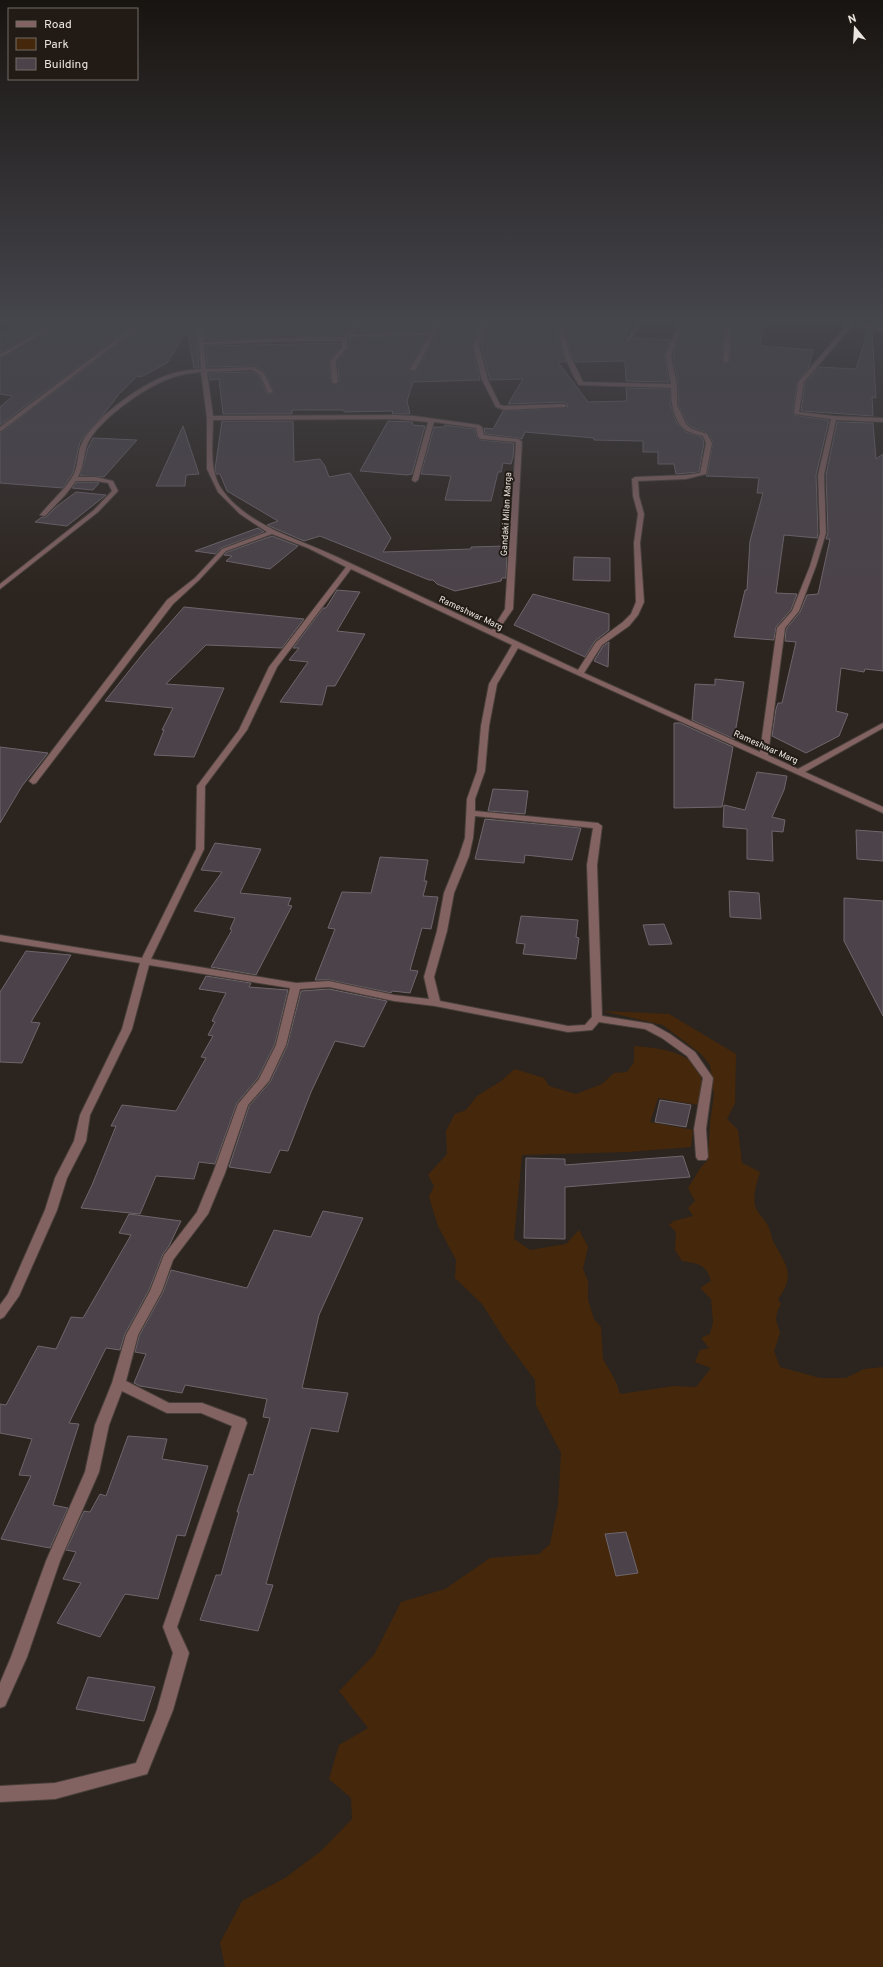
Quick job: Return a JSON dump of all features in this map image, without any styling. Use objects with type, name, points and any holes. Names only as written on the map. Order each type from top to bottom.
[{"type":"street","points":[[0,430],[26,411]]},
{"type":"street","points":[[43,515],[63,494],[73,479],[80,466],[87,440],[108,416],[115,411]]},
{"type":"street","name":"Rameshwar Marg","points":[[209,411],[210,469],[220,491],[242,513],[272,532],[350,566],[580,674],[883,810]]},
{"type":"street","points":[[580,674],[599,644],[626,624],[634,615],[640,602],[640,578],[637,543],[641,514],[636,496],[635,479],[686,477],[703,474],[709,443],[705,435],[690,430],[679,417],[676,411]]},
{"type":"street","points":[[796,411],[796,413],[834,418],[883,420]]},
{"type":"street","name":"Gandaki Milan Marga","points":[[210,418],[414,418],[430,422],[479,427],[481,436],[512,438],[519,442],[509,609],[493,633]]},
{"type":"street","points":[[764,756],[781,628],[795,611],[813,566],[823,533],[821,475],[834,418]]},
{"type":"street","points":[[415,480],[430,422]]},
{"type":"street","points":[[0,587],[96,511],[115,491],[111,482],[96,479],[73,479]]},
{"type":"street","points":[[33,782],[170,602],[198,579],[224,550],[272,532]]},
{"type":"street","points":[[0,1314],[13,1296],[52,1210],[61,1178],[80,1141],[85,1116],[127,1029],[145,961],[200,849],[201,786],[242,730],[273,667],[350,566]]},
{"type":"street","points":[[435,1003],[429,977],[442,932],[449,893],[464,856],[469,838],[472,813],[471,799],[481,771],[485,726],[493,684],[516,644]]},
{"type":"street","points":[[799,772],[883,725]]},
{"type":"street","points":[[0,938],[296,986],[329,984],[394,998],[435,1003],[568,1029],[588,1028],[597,1018],[592,865],[598,826],[472,813]]},
{"type":"street","points":[[0,1701],[19,1657],[53,1561],[92,1472],[102,1425],[119,1383],[132,1335],[156,1291],[168,1258],[202,1214],[219,1173],[243,1104],[264,1082],[281,1045],[296,986]]},
{"type":"street","points":[[597,1018],[648,1026],[666,1036],[691,1054],[708,1078],[700,1129],[702,1157]]},
{"type":"street","points":[[0,1794],[55,1791],[142,1769],[165,1710],[181,1653],[170,1627],[192,1560],[222,1484],[240,1424],[202,1408],[167,1408],[119,1383]]},
{"type":"green space","points":[[603,1011],[669,1014],[736,1054],[735,1103],[727,1119],[738,1130],[742,1163],[760,1172],[755,1193],[756,1208],[767,1223],[773,1241],[785,1264],[788,1277],[787,1283],[778,1299],[781,1304],[777,1312],[776,1320],[780,1333],[774,1351],[780,1367],[820,1378],[846,1378],[864,1369],[883,1367],[883,1967],[225,1967],[220,1943],[242,1901],[285,1878],[321,1851],[352,1819],[351,1798],[329,1779],[339,1745],[368,1728],[339,1691],[374,1655],[401,1602],[445,1589],[490,1558],[539,1554],[550,1544],[558,1505],[561,1453],[536,1405],[535,1380],[505,1340],[482,1304],[455,1278],[456,1260],[438,1226],[429,1197],[434,1186],[428,1175],[447,1154],[446,1131],[455,1114],[466,1110],[477,1096],[501,1081],[515,1069],[544,1078],[549,1086],[576,1094],[602,1084],[614,1073],[627,1072],[634,1062],[634,1046],[655,1048],[678,1054],[688,1059],[695,1066],[700,1075],[702,1091],[698,1105],[658,1098],[650,1122],[693,1130],[691,1147],[628,1152],[522,1155],[514,1239],[530,1250],[566,1244],[579,1230],[588,1247],[583,1269],[588,1281],[588,1300],[594,1319],[601,1327],[603,1359],[616,1382],[620,1394],[674,1386],[696,1387],[711,1368],[695,1362],[700,1350],[709,1348],[701,1338],[710,1334],[713,1322],[711,1299],[700,1288],[711,1281],[707,1271],[704,1268],[697,1264],[682,1261],[675,1250],[676,1232],[669,1225],[674,1221],[693,1216],[688,1208],[695,1201],[688,1188],[701,1167],[708,1160],[710,1123],[714,1095],[710,1065],[701,1054],[663,1025]]},
{"type":"building","points":[[0,411],[19,411],[0,425]]},
{"type":"building","points":[[29,411],[106,411],[80,442],[73,473],[63,488],[0,483],[0,433]]},
{"type":"building","points":[[223,411],[292,411],[292,414],[223,414]]},
{"type":"building","points":[[344,411],[409,411],[410,414],[392,414],[393,411],[344,412]]},
{"type":"building","points":[[503,411],[673,411],[677,423],[686,432],[702,437],[704,443],[699,472],[676,474],[674,464],[658,464],[658,452],[643,452],[643,441],[594,440],[594,438],[525,432],[522,439],[485,434],[484,428],[493,429]]},
{"type":"building","points":[[681,411],[793,411],[794,415],[829,420],[816,475],[817,538],[784,535],[776,593],[797,594],[791,610],[776,627],[774,640],[734,637],[745,590],[747,590],[750,541],[763,493],[757,493],[759,478],[706,476],[713,442],[707,433],[693,428],[687,423]]},
{"type":"building","points":[[801,411],[873,411],[873,416]]},
{"type":"building","points":[[222,421],[293,421],[294,462],[320,459],[325,466],[329,477],[350,473],[391,538],[383,552],[471,549],[471,547],[506,546],[506,578],[502,578],[501,581],[455,591],[437,584],[433,580],[429,580],[320,536],[304,541],[267,525],[278,521],[227,491],[220,474],[216,474],[215,469]]},
{"type":"building","points":[[388,421],[412,422],[413,425],[425,426],[412,474],[407,475],[360,471]]},
{"type":"building","points":[[837,422],[873,423],[876,459],[883,454],[883,671],[865,669],[864,672],[841,668],[836,711],[848,714],[839,736],[806,753],[772,736],[776,709],[778,703],[782,703],[796,642],[785,641],[786,629],[800,612],[807,595],[818,594],[830,539],[826,539],[828,533],[826,475]]},
{"type":"building","points":[[445,425],[475,429],[477,437],[481,440],[514,443],[511,464],[503,463],[501,472],[498,472],[491,501],[445,500],[451,476],[421,474],[434,427],[444,427]]},
{"type":"building","points":[[183,426],[199,474],[186,475],[185,486],[156,486]]},
{"type":"building","points":[[93,438],[137,440],[104,477],[80,476],[88,448]]},
{"type":"building","points":[[77,482],[99,483],[93,490],[72,488]]},
{"type":"building","points":[[76,492],[106,495],[67,526],[35,522],[42,517],[46,517],[56,507]]},
{"type":"building","points":[[258,528],[264,532],[221,548],[216,554],[195,551]]},
{"type":"building","points":[[272,536],[298,546],[270,569],[226,561],[232,556],[224,555],[227,552]]},
{"type":"building","points":[[574,557],[610,558],[610,581],[573,580]]},
{"type":"building","points":[[337,590],[360,592],[337,631],[365,634],[335,686],[327,686],[322,705],[280,702],[308,662],[289,660],[299,648],[293,648],[323,608],[326,608]]},
{"type":"building","points":[[533,594],[609,614],[609,630],[595,641],[585,657],[514,625]]},
{"type":"building","points":[[184,607],[304,619],[282,648],[206,645],[166,684],[224,688],[194,757],[154,755],[164,730],[162,730],[173,708],[105,701],[145,651]]},
{"type":"building","points":[[609,642],[608,667],[594,661],[603,646]]},
{"type":"building","points":[[715,679],[744,682],[734,739],[692,720],[695,684],[715,685]]},
{"type":"building","points":[[674,723],[680,723],[733,747],[722,807],[674,808]]},
{"type":"building","points":[[0,747],[48,753],[22,786],[0,823]]},
{"type":"building","points":[[757,772],[787,776],[784,790],[772,817],[785,820],[783,832],[772,831],[773,861],[747,859],[747,829],[723,827],[724,805],[745,810]]},
{"type":"building","points":[[493,789],[528,791],[525,814],[488,811]]},
{"type":"building","points":[[485,819],[581,828],[572,860],[525,855],[524,863],[475,859]]},
{"type":"building","points":[[856,830],[883,832],[883,861],[857,859]]},
{"type":"building","points":[[215,843],[261,849],[240,893],[291,898],[288,905],[292,906],[256,975],[211,967],[232,930],[230,929],[235,918],[194,911],[222,872],[201,870]]},
{"type":"building","points":[[380,857],[428,860],[424,881],[427,881],[423,896],[438,897],[431,929],[422,928],[410,970],[418,971],[410,993],[392,991],[391,993],[329,980],[315,980],[335,929],[328,928],[342,892],[371,893]]},
{"type":"building","points":[[729,891],[759,893],[761,919],[730,917]]},
{"type":"building","points":[[844,898],[883,901],[883,1016],[844,941]]},
{"type":"building","points":[[521,916],[578,920],[576,937],[579,938],[576,959],[523,954],[525,944],[516,943]]},
{"type":"building","points":[[664,924],[672,944],[649,945],[643,925]]},
{"type":"building","points":[[26,951],[71,955],[31,1022],[40,1023],[22,1063],[0,1062],[0,992]]},
{"type":"building","points":[[206,976],[251,983],[249,987],[288,990],[275,1044],[258,1078],[237,1103],[215,1164],[199,1162],[194,1179],[156,1176],[140,1214],[81,1208],[116,1126],[111,1126],[122,1105],[176,1111],[206,1058],[201,1057],[213,1036],[208,1035],[215,1022],[212,1021],[226,993],[199,989]]},
{"type":"building","points":[[329,989],[387,1001],[364,1047],[335,1041],[311,1092],[288,1151],[280,1150],[270,1173],[229,1167],[249,1106],[270,1082],[287,1046],[301,991]]},
{"type":"building","points":[[660,1100],[691,1105],[686,1127],[655,1122]]},
{"type":"building","points":[[683,1156],[690,1177],[565,1187],[565,1239],[524,1238],[526,1158],[565,1159],[565,1165]]},
{"type":"building","points":[[323,1211],[363,1218],[319,1315],[302,1388],[348,1393],[338,1432],[311,1428],[266,1584],[273,1585],[258,1631],[200,1620],[216,1575],[221,1575],[239,1512],[237,1512],[249,1474],[253,1475],[270,1418],[263,1417],[267,1399],[185,1385],[182,1393],[140,1386],[134,1383],[146,1354],[135,1352],[139,1336],[163,1292],[171,1270],[247,1288],[274,1230],[311,1237]]},
{"type":"building","points":[[129,1214],[181,1221],[169,1246],[163,1254],[149,1290],[125,1334],[120,1350],[106,1348],[69,1423],[79,1424],[53,1505],[68,1508],[50,1548],[1,1539],[31,1476],[19,1475],[32,1439],[0,1433],[0,1404],[6,1405],[38,1346],[56,1349],[71,1317],[83,1318],[131,1235],[119,1233]]},
{"type":"building","points":[[128,1436],[167,1439],[162,1459],[208,1466],[185,1536],[177,1535],[158,1599],[125,1594],[100,1637],[57,1623],[81,1583],[63,1579],[76,1552],[66,1550],[84,1511],[90,1512],[100,1494],[106,1496]]},
{"type":"building","points":[[626,1532],[638,1573],[616,1576],[605,1534]]},
{"type":"building","points":[[88,1677],[155,1687],[144,1721],[76,1709]]}]
